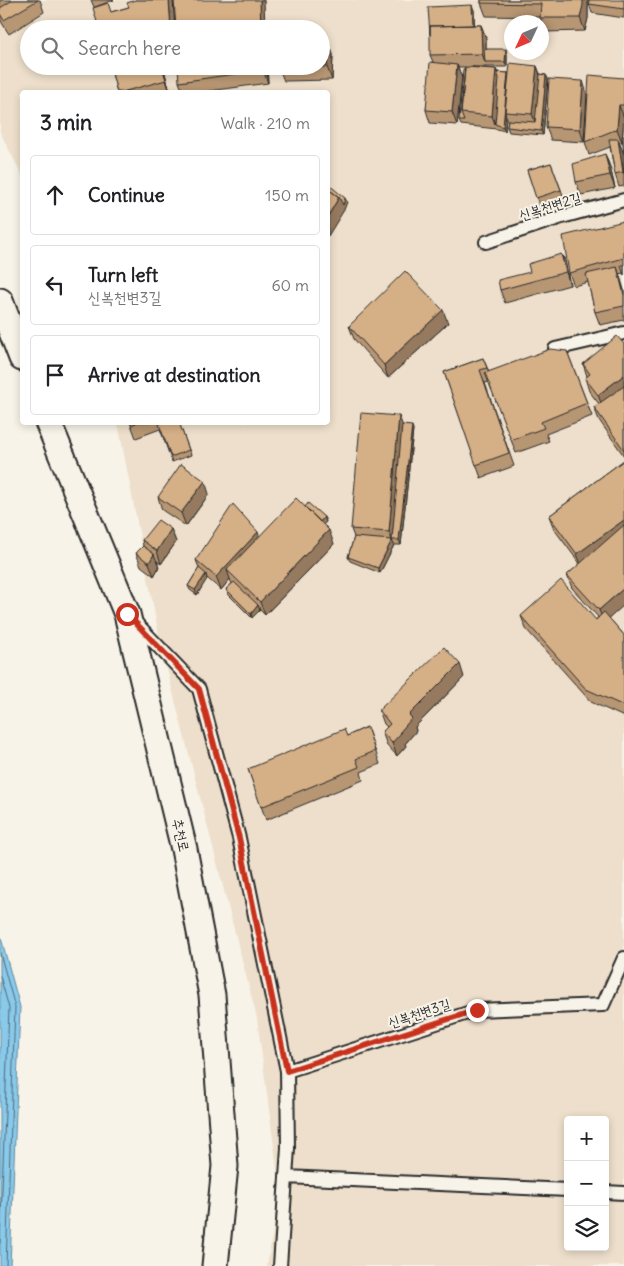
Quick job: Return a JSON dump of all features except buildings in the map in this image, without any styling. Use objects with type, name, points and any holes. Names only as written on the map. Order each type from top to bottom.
[{"type":"street","points":[[0,301],[20,353]]},
{"type":"street","name":"추천로","points":[[49,425],[127,614],[184,849],[212,995],[225,1166],[215,1266]]},
{"type":"lane","name":"신복천변2길","points":[[486,242],[562,217],[624,200]]},
{"type":"lane","points":[[555,349],[624,333]]},
{"type":"lane","points":[[127,614],[199,689],[239,838],[287,1071],[288,1148],[280,1266]]},
{"type":"lane","name":"신복천변3길","points":[[287,1071],[477,1010],[603,1005],[624,958]]},
{"type":"lane","points":[[286,1177],[564,1190]]},
{"type":"lane","points":[[609,1192],[624,1193]]},
{"type":"shaded area","points":[[0,0],[624,0],[624,1266],[267,1266],[280,1192],[257,1018],[161,646],[118,425],[330,425],[330,90],[20,90],[20,171],[0,132]]},
{"type":"water","points":[[0,934],[20,1007],[10,1266],[0,1266]]},
{"type":"route","points":[[127,614],[199,689],[239,838],[287,1071],[477,1010]]}]
